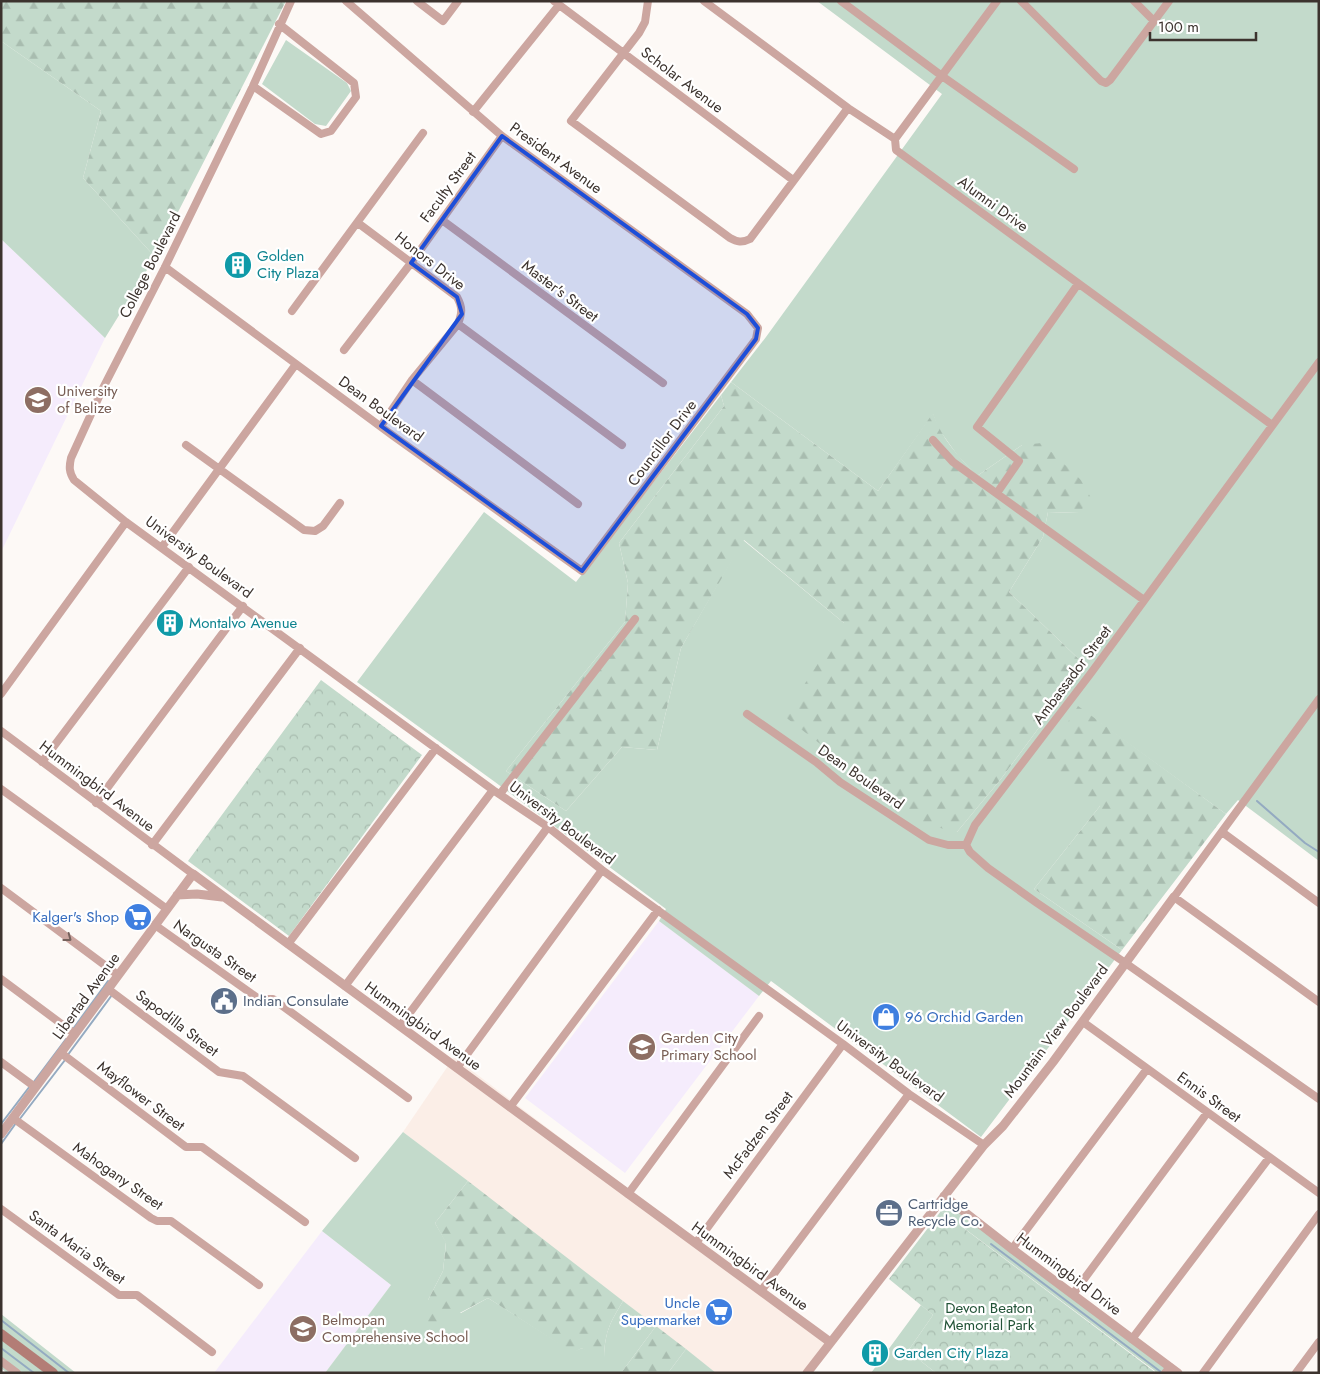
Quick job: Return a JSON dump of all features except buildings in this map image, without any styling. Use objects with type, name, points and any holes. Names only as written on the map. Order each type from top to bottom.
[{"type":"main road","points":[[1,1334],[53,1373]]},
{"type":"street","name":"College Boulevard","points":[[126,522],[74,480],[70,473],[70,458],[253,86],[279,24],[291,1]]},
{"type":"street","name":"President Avenue","points":[[346,1],[502,136],[747,314],[758,328]]},
{"type":"street","points":[[417,1],[443,20],[458,1]]},
{"type":"street","points":[[648,1],[644,22],[639,34],[571,121],[730,238],[744,242],[755,232],[848,108]]},
{"type":"street","name":"Alumni Drive","points":[[704,1],[848,108],[895,139],[896,150],[1272,425]]},
{"type":"street","points":[[840,1],[1074,169]]},
{"type":"street","points":[[895,139],[997,1]]},
{"type":"street","points":[[1021,1],[1101,81],[1106,83],[1169,1]]},
{"type":"street","points":[[1134,1],[1154,22]]},
{"type":"street","points":[[473,112],[556,3]]},
{"type":"street","name":"Scholar Avenue","points":[[556,3],[793,180]]},
{"type":"street","points":[[253,86],[321,134],[331,131],[356,97],[354,83],[279,24]]},
{"type":"street","points":[[292,311],[423,133]]},
{"type":"street","name":"Faculty Street","points":[[344,350],[411,263],[502,136]]},
{"type":"street","name":"Master's Street","points":[[442,220],[663,383]]},
{"type":"street","name":"Honors Drive","points":[[358,223],[457,297],[462,306],[462,314],[458,324]]},
{"type":"street","name":"Dean Boulevard","points":[[165,267],[582,571]]},
{"type":"street","points":[[997,494],[1019,461],[977,427],[1078,284]]},
{"type":"street","points":[[381,426],[412,380],[458,324],[622,445]]},
{"type":"street","name":"Councillor Drive","points":[[582,571],[756,339],[758,328]]},
{"type":"street","name":"Ambassador Street","points":[[966,845],[975,825],[1085,681],[1319,362]]},
{"type":"street","points":[[162,548],[296,364]]},
{"type":"street","points":[[412,380],[578,504]]},
{"type":"street","points":[[933,440],[953,462],[1144,600]]},
{"type":"street","points":[[186,445],[304,530],[315,531],[323,526],[340,503]]},
{"type":"street","points":[[1,694],[126,522]]},
{"type":"street","name":"University Boulevard","points":[[126,522],[189,566],[436,748],[548,827],[602,870],[909,1094],[984,1145]]},
{"type":"street","points":[[42,762],[189,566]]},
{"type":"street","points":[[96,803],[243,606]]},
{"type":"street","points":[[346,986],[497,792],[635,620]]},
{"type":"street","points":[[152,845],[300,648]]},
{"type":"street","name":"Mountain View Boulevard","points":[[807,1373],[984,1145],[1003,1126],[1083,1022],[1124,962],[1319,699]]},
{"type":"street","name":"Dean Boulevard","points":[[747,714],[816,762],[840,782],[922,836],[948,845],[966,845]]},
{"type":"street","name":"Hummingbird Avenue","points":[[1,731],[152,845],[830,1342]]},
{"type":"street","points":[[288,944],[436,748]]},
{"type":"street","points":[[1,789],[166,909]]},
{"type":"street","points":[[400,1026],[548,827]]},
{"type":"street","points":[[1222,832],[1319,903]]},
{"type":"street","points":[[966,845],[970,852],[1002,878],[1319,1099]]},
{"type":"street","points":[[457,1068],[602,870]]},
{"type":"street","name":"Libertad Avenue","points":[[1,1134],[192,874]]},
{"type":"street","points":[[1,888],[118,975]]},
{"type":"street","points":[[177,895],[197,894],[224,897]]},
{"type":"street","points":[[1174,896],[1319,1002]]},
{"type":"street","points":[[510,1108],[658,910]]},
{"type":"street","name":"Nargusta Street","points":[[155,925],[259,999],[273,999],[408,1098]]},
{"type":"street","points":[[1,979],[75,1034]]},
{"type":"street","name":"Sapodilla Street","points":[[108,989],[219,1072],[243,1076],[355,1158]]},
{"type":"street","points":[[628,1194],[759,1016]]},
{"type":"street","name":"Ennis Street","points":[[1083,1022],[1268,1158],[1319,1193]]},
{"type":"street","name":"McFadzen Street","points":[[696,1243],[843,1044]]},
{"type":"street","name":"Mayflower Street","points":[[61,1053],[186,1147],[202,1146],[305,1222]]},
{"type":"street","points":[[1,1062],[36,1087]]},
{"type":"street","points":[[1012,1249],[1148,1069]]},
{"type":"street","points":[[760,1291],[909,1094]]},
{"type":"street","points":[[1073,1294],[1207,1113]]},
{"type":"street","name":"Mahogany Street","points":[[13,1118],[151,1218],[157,1221],[172,1221],[259,1285]]},
{"type":"street","points":[[1132,1338],[1268,1158]]},
{"type":"street","name":"Hummingbird Drive","points":[[944,1196],[1132,1338],[1167,1370],[1178,1373]]},
{"type":"street","name":"Santa Maria Street","points":[[1,1209],[118,1295],[137,1295],[212,1352]]},
{"type":"street","points":[[1203,1373],[1319,1214]]},
{"type":"street","points":[[1296,1373],[1319,1342]]},
{"type":"street","points":[[2,1373],[4,1363],[17,1373]]},
{"type":"highlighted area","points":[[502,136],[747,314],[758,328],[756,339],[582,571],[381,426],[462,314],[457,297],[411,263]]},
{"type":"shaded area","name":"University of Belize","points":[[1,239],[105,338],[1,552]]},
{"type":"shaded area","name":"Garden City Primary School","points":[[659,921],[759,996],[625,1173],[525,1098]]},
{"type":"shaded area","points":[[454,1057],[830,1342],[807,1373],[716,1373],[403,1132]]},
{"type":"shaded area","name":"Belmopan Comprehensive School","points":[[322,1231],[391,1285],[325,1373],[214,1373]]},
{"type":"green space","points":[[1,1],[286,1],[155,257],[83,178],[101,111],[1,41]]},
{"type":"green space","points":[[817,1],[1319,1],[1319,861],[1238,800],[1226,814],[1078,707],[1100,806],[1034,889],[1122,950],[981,1137],[771,981],[759,996],[659,921],[666,909],[357,682],[484,512],[576,582],[721,395],[724,406],[619,543],[628,583],[625,622],[506,771],[566,811],[622,747],[657,750],[681,648],[743,540],[844,623],[957,832],[1001,779],[1085,665],[1009,592],[1043,537],[1048,512],[1079,513],[1022,445],[977,476],[958,456],[938,428],[933,414],[878,491],[731,382],[766,337],[942,94]]},
{"type":"green space","points":[[286,40],[347,83],[351,91],[326,126],[315,124],[262,84]]},
{"type":"green space","points":[[1,41],[101,111],[83,178],[155,257],[105,338],[1,239]]},
{"type":"green space","points":[[731,382],[878,491],[933,413],[946,439],[977,476],[1022,445],[1042,443],[1081,480],[1091,498],[1079,513],[1048,512],[1043,537],[1009,592],[1085,665],[1001,779],[957,832],[924,824],[784,716],[844,623],[744,540],[681,648],[657,750],[622,747],[566,811],[506,771],[625,622],[628,583],[619,543],[724,406],[721,395]]},
{"type":"green space","points":[[321,680],[422,755],[289,936],[188,861]]},
{"type":"green space","points":[[1078,706],[1226,814],[1122,950],[1034,889],[1100,806],[1040,766]]},
{"type":"green space","points":[[403,1132],[468,1181],[435,1223],[446,1242],[443,1271],[428,1300],[461,1313],[488,1298],[573,1352],[582,1348],[604,1358],[609,1328],[623,1301],[656,1326],[621,1373],[325,1373],[391,1285],[322,1231]]},
{"type":"green space","points":[[468,1181],[623,1301],[609,1328],[604,1358],[600,1362],[582,1348],[573,1353],[488,1298],[437,1325],[429,1323],[425,1316],[428,1300],[443,1271],[446,1243],[435,1223]]},
{"type":"green space","points":[[944,1196],[1170,1367],[1165,1373],[1154,1373],[1155,1371],[941,1211]]},
{"type":"green space","name":"Devon Beaton Memorial Park","points":[[941,1211],[1155,1372],[936,1373],[908,1351],[933,1315],[889,1279]]},
{"type":"green space","points":[[921,1305],[933,1315],[908,1351],[936,1373],[871,1373]]},
{"type":"green space","points":[[1,1314],[76,1373],[7,1373],[1,1368]]},
{"type":"green space","points":[[656,1326],[686,1349],[668,1373],[621,1373]]},
{"type":"green space","points":[[686,1349],[716,1373],[668,1373]]},
{"type":"waterway","points":[[1257,801],[1305,843],[1319,852]]},
{"type":"waterway","points":[[73,1029],[108,981]]},
{"type":"waterway","points":[[67,1056],[112,995]]},
{"type":"waterway","points":[[33,1083],[66,1039]]},
{"type":"waterway","points":[[19,1120],[65,1060]]},
{"type":"waterway","points":[[1,1124],[30,1086]]},
{"type":"waterway","points":[[1,1144],[16,1123]]},
{"type":"waterway","points":[[991,1244],[1161,1372]]},
{"type":"waterway","points":[[1,1320],[69,1373]]},
{"type":"waterway","points":[[1,1348],[34,1373]]},
{"type":"place","name":"Golden City Plaza","points":[[238,265]]},
{"type":"place","name":"University of Belize","points":[[38,400]]},
{"type":"place","name":"Montalvo Avenue","points":[[170,623]]},
{"type":"place","name":"Kalger's Shop","points":[[138,917]]},
{"type":"place","name":"Indian Consulate","points":[[224,1001]]},
{"type":"place","name":"96 Orchid Garden","points":[[886,1017]]},
{"type":"place","name":"Garden City Primary School","points":[[642,1047]]},
{"type":"place","name":"Cartridge Recycle Co.","points":[[889,1213]]},
{"type":"place","name":"Uncle Supermarket","points":[[719,1312]]},
{"type":"place","name":"Belmopan Comprehensive School","points":[[303,1329]]},
{"type":"place","name":"Garden City Plaza","points":[[875,1353]]}]
